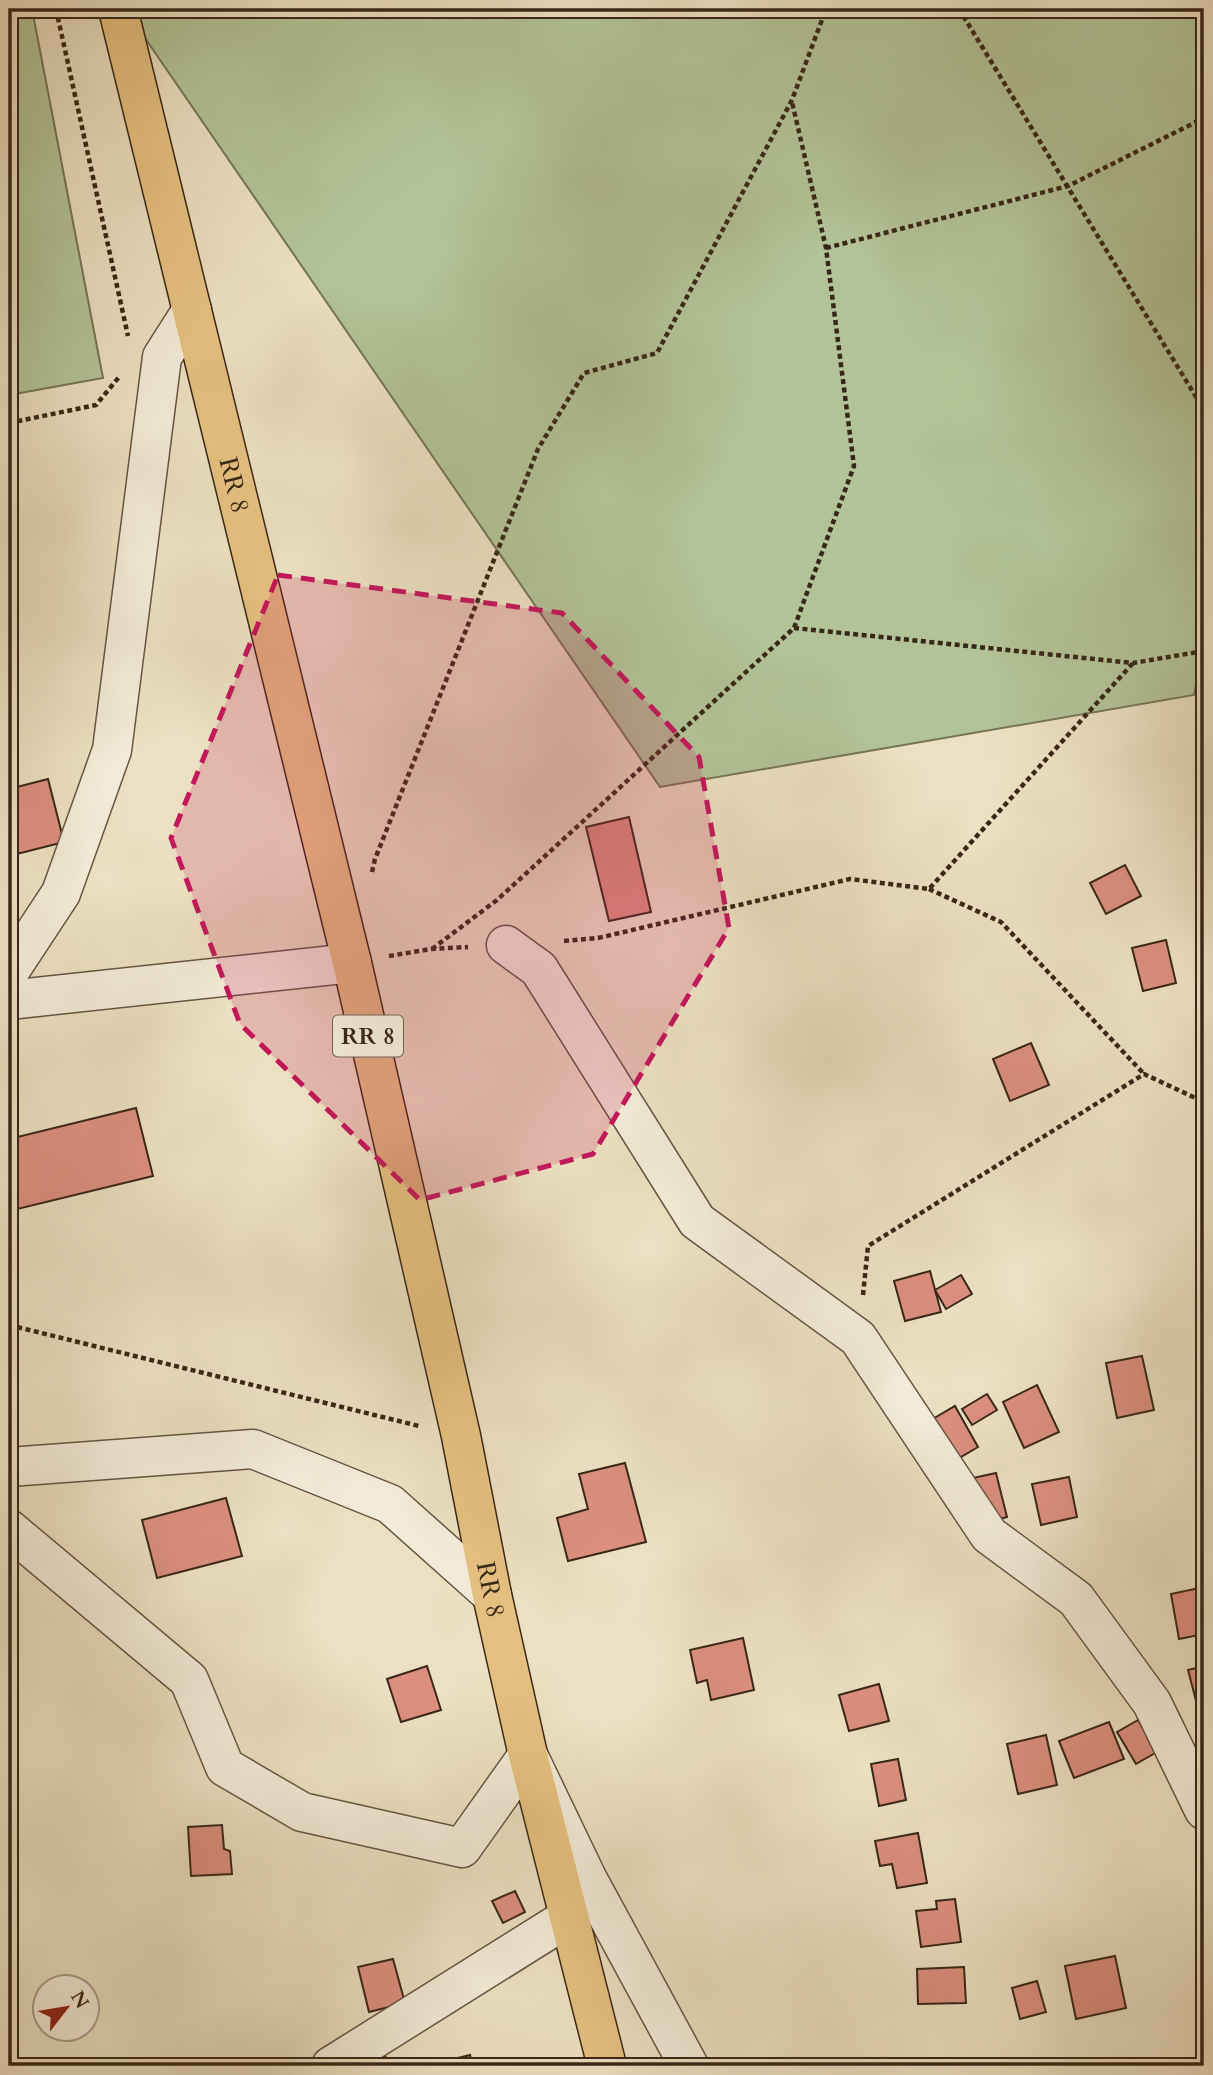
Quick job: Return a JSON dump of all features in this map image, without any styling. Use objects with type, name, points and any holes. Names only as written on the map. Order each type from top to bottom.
[{"type":"main road","name":"RR 8","points":[[118,9],[352,963],[460,1436],[528,1755],[607,2066]]},
{"type":"street","points":[[9,972],[61,894],[112,750],[162,357],[192,310]]},
{"type":"street","points":[[506,944],[539,969],[697,1221],[858,1338],[989,1535],[1076,1599],[1152,1703],[1204,1810]]},
{"type":"street","points":[[9,1000],[352,963]]},
{"type":"street","points":[[9,1467],[253,1449],[390,1504],[492,1594]]},
{"type":"street","points":[[9,1529],[189,1680],[225,1767],[302,1812],[462,1848],[528,1755],[587,1878],[689,2066]]},
{"type":"street","points":[[331,2066],[569,1917]]},
{"type":"path","points":[[56,9],[128,336],[128,347]]},
{"type":"path","points":[[369,885],[375,859],[538,449],[584,373],[657,353],[792,100],[825,9]]},
{"type":"path","points":[[959,9],[1204,410]]},
{"type":"path","points":[[431,950],[497,901],[794,628],[855,466],[827,248],[792,100]]},
{"type":"path","points":[[827,248],[1068,186],[1204,118]]},
{"type":"path","points":[[9,423],[96,405],[126,368]]},
{"type":"path","points":[[794,628],[1133,663],[1204,650]]},
{"type":"path","points":[[929,888],[1133,663]]},
{"type":"path","points":[[352,963],[431,950],[598,938],[850,879],[929,888],[1001,922],[1144,1074],[1204,1102]]},
{"type":"path","points":[[858,1338],[868,1246],[1144,1074]]},
{"type":"path","points":[[9,1325],[460,1436]]},
{"type":"highlighted area","points":[[278,575],[562,613],[699,757],[729,928],[593,1154],[420,1200],[240,1024],[171,838]]},
{"type":"green space","points":[[9,9],[32,9],[103,378],[9,395]]},
{"type":"green space","points":[[125,9],[1204,9],[1204,645],[1194,695],[660,787]]},
{"type":"building","points":[[48,779],[64,842],[9,856],[9,789]]},
{"type":"building","points":[[629,817],[651,912],[609,921],[586,827]]},
{"type":"building","points":[[1125,865],[1141,896],[1106,914],[1090,883]]},
{"type":"building","points":[[1166,940],[1176,983],[1143,991],[1132,948]]},
{"type":"building","points":[[1031,1043],[1049,1085],[1010,1101],[993,1059]]},
{"type":"building","points":[[136,1108],[153,1176],[9,1211],[9,1139]]},
{"type":"building","points":[[930,1271],[941,1312],[905,1321],[894,1281]]},
{"type":"building","points":[[961,1275],[972,1294],[946,1309],[935,1290]]},
{"type":"building","points":[[1142,1356],[1154,1410],[1117,1418],[1106,1363]]},
{"type":"building","points":[[1037,1385],[1059,1432],[1024,1448],[1003,1402]]},
{"type":"building","points":[[987,1394],[997,1410],[972,1425],[962,1409]]},
{"type":"building","points":[[955,1406],[978,1447],[954,1461],[931,1420]]},
{"type":"building","points":[[625,1463],[646,1542],[568,1561],[557,1518],[588,1509],[579,1474]]},
{"type":"building","points":[[996,1473],[1007,1517],[984,1523],[973,1478]]},
{"type":"building","points":[[1069,1477],[1077,1517],[1041,1525],[1032,1484]]},
{"type":"building","points":[[226,1498],[242,1556],[157,1578],[142,1520]]},
{"type":"building","points":[[1204,1587],[1204,1634],[1179,1639],[1171,1594]]},
{"type":"building","points":[[743,1638],[754,1690],[711,1700],[707,1680],[697,1683],[690,1650]]},
{"type":"building","points":[[427,1666],[441,1710],[401,1722],[387,1679]]},
{"type":"building","points":[[1204,1666],[1204,1711],[1199,1712],[1188,1670]]},
{"type":"building","points":[[879,1684],[889,1721],[849,1731],[839,1695]]},
{"type":"building","points":[[1138,1720],[1157,1752],[1136,1764],[1117,1732]]},
{"type":"building","points":[[1109,1722],[1124,1759],[1074,1778],[1059,1741]]},
{"type":"building","points":[[1046,1735],[1057,1785],[1018,1794],[1007,1744]]},
{"type":"building","points":[[898,1759],[906,1800],[879,1806],[871,1764]]},
{"type":"building","points":[[222,1825],[224,1849],[230,1851],[232,1874],[191,1876],[188,1827]]},
{"type":"building","points":[[918,1833],[927,1883],[897,1888],[892,1864],[880,1866],[875,1841]]},
{"type":"building","points":[[515,1891],[525,1912],[503,1923],[492,1901]]},
{"type":"building","points":[[955,1899],[961,1942],[921,1947],[916,1911],[937,1909],[936,1901]]},
{"type":"building","points":[[1115,1956],[1126,2008],[1076,2019],[1065,1966]]},
{"type":"building","points":[[393,1959],[405,2003],[369,2012],[358,1967]]},
{"type":"building","points":[[964,1967],[966,2003],[918,2004],[917,1969]]},
{"type":"building","points":[[1037,1981],[1046,2012],[1020,2019],[1012,1988]]},
{"type":"building","points":[[385,2055],[388,2066],[363,2066]]},
{"type":"building","points":[[470,2055],[472,2062],[487,2058],[489,2066],[448,2066],[446,2061]]}]
